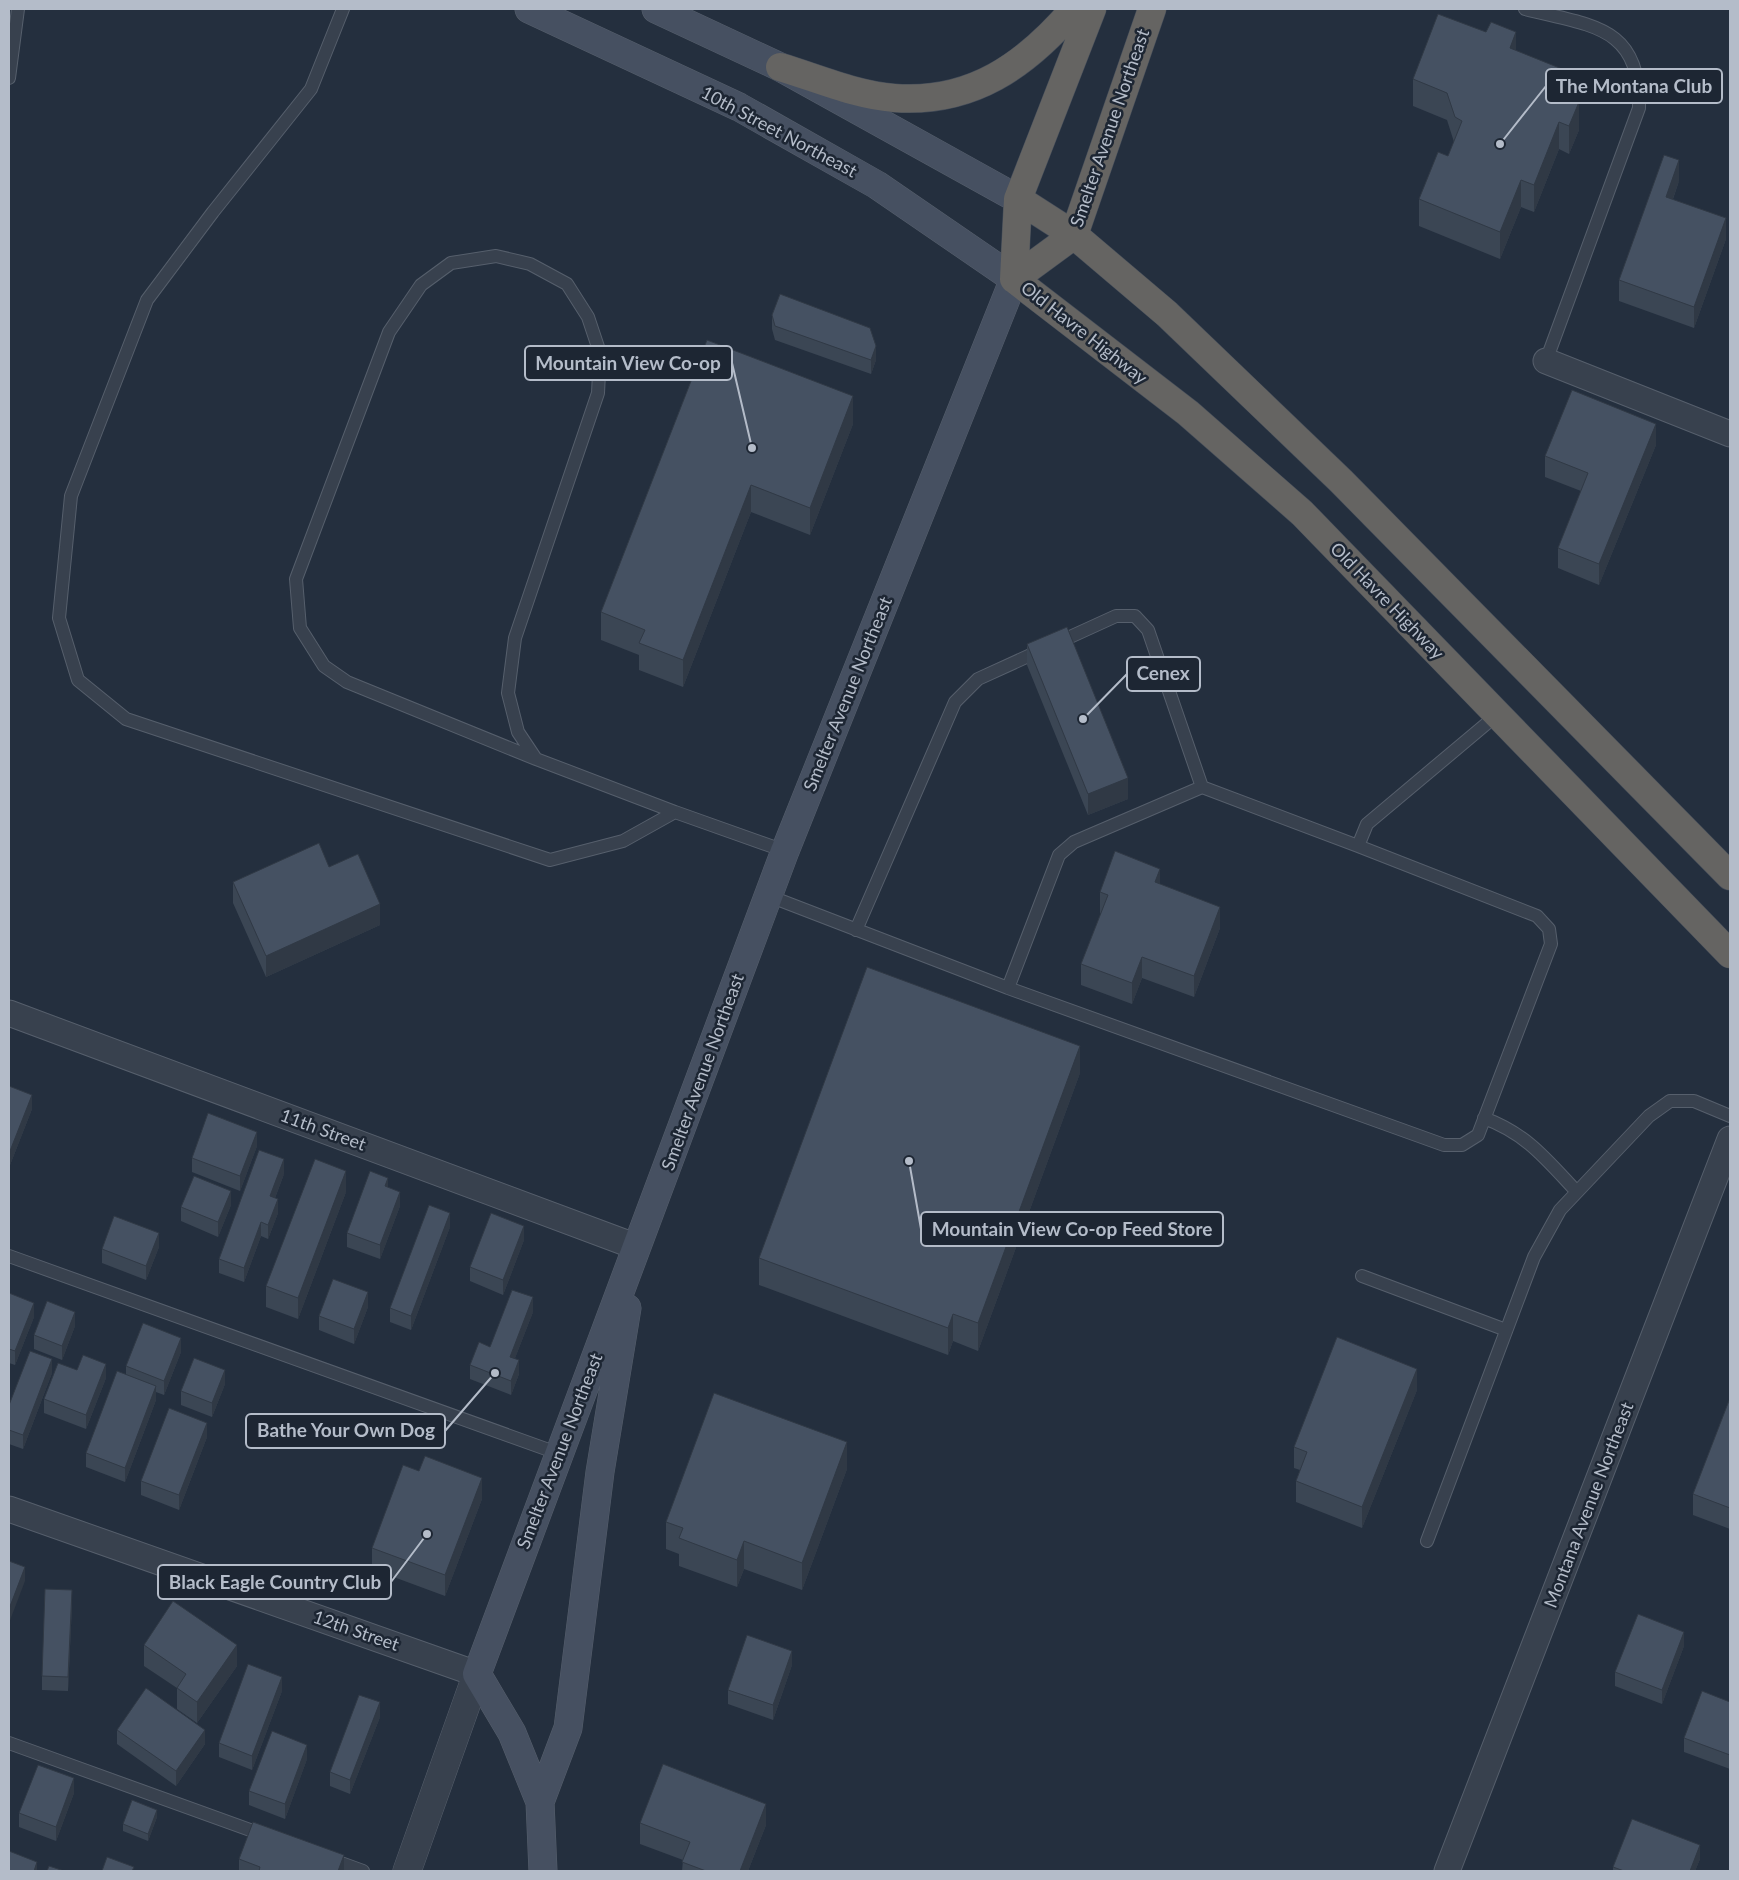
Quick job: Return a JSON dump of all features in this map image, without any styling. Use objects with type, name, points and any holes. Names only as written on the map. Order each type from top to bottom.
[{"type":"highway","points":[[780,67],[860,92],[894,98],[931,98],[993,79],[1023,60],[1049,38],[1074,9]]},
{"type":"highway","name":"Smelter Avenue Northeast","points":[[1014,279],[1018,199],[1092,9]]},
{"type":"highway","name":"Smelter Avenue Northeast","points":[[1014,279],[1074,235],[1152,9]]},
{"type":"highway","points":[[1018,199],[1074,235],[1167,314],[1341,481],[1730,876]]},
{"type":"highway","name":"Old Havre Highway","points":[[1014,279],[1188,413],[1302,513],[1730,954]]},
{"type":"main road","name":"10th Street Northeast","points":[[529,9],[739,107],[877,185],[1014,279]]},
{"type":"main road","points":[[656,9],[780,67],[1018,199]]},
{"type":"main road","name":"Smelter Avenue Northeast","points":[[477,1674],[785,852],[1014,279]]},
{"type":"main road","points":[[540,1802],[568,1728],[600,1472],[637,1247]]},
{"type":"main road","points":[[477,1674],[512,1733],[540,1802],[543,1871]]},
{"type":"street","points":[[1546,361],[1730,434]]},
{"type":"street","name":"11th Street","points":[[9,1013],[637,1247]]},
{"type":"street","name":"Montana Avenue Northeast","points":[[1447,1871],[1730,1139]]},
{"type":"street","name":"12th Street","points":[[9,1509],[477,1674]]},
{"type":"street","name":"Smelter Avenue Northeast","points":[[407,1871],[477,1674]]},
{"type":"lane","points":[[9,78],[18,9]]},
{"type":"lane","points":[[343,9],[311,89],[212,212],[143,308],[71,496],[59,618],[78,680],[126,719],[550,860],[623,841],[675,812]]},
{"type":"lane","points":[[1525,9],[1597,28],[1622,43],[1635,67],[1639,84],[1639,108],[1546,361]]},
{"type":"lane","points":[[536,759],[518,732],[508,693],[515,638],[598,393],[600,353],[588,317],[567,284],[530,264],[496,256],[451,263],[421,285],[389,332],[296,579],[300,628],[324,666],[347,682],[536,759],[785,852]]},
{"type":"lane","points":[[856,930],[955,702],[978,679],[1116,616],[1135,616],[1148,630],[1202,787]]},
{"type":"lane","points":[[1358,846],[1367,824],[1498,714]]},
{"type":"lane","points":[[769,896],[1008,988],[1444,1146],[1462,1144],[1478,1135],[1551,944],[1549,929],[1537,916],[1202,787],[1074,842],[1059,855],[1008,988]]},
{"type":"lane","points":[[1426,1541],[1534,1258],[1560,1210],[1649,1116],[1670,1101],[1694,1101],[1730,1116]]},
{"type":"lane","points":[[1484,1118],[1507,1127],[1534,1146],[1577,1192]]},
{"type":"lane","points":[[9,1256],[560,1454]]},
{"type":"lane","points":[[1362,1276],[1506,1330]]},
{"type":"lane","points":[[9,1743],[279,1841]]},
{"type":"lane","points":[[316,1854],[363,1871]]},
{"type":"building","points":[[1438,14],[1486,32],[1491,22],[1516,32],[1510,48],[1577,75],[1567,98],[1579,102],[1569,126],[1559,122],[1534,185],[1521,180],[1500,232],[1419,199],[1438,152],[1448,156],[1462,121],[1455,117],[1447,93],[1413,79]]},
{"type":"building","points":[[1664,155],[1679,160],[1666,197],[1726,218],[1694,307],[1619,280]]},
{"type":"building","points":[[780,294],[870,328],[876,346],[871,360],[775,326],[772,315]]},
{"type":"building","points":[[707,340],[853,396],[810,508],[751,485],[683,660],[639,643],[645,630],[601,612]]},
{"type":"building","points":[[1572,390],[1656,424],[1599,564],[1558,548],[1588,473],[1545,456]]},
{"type":"building","points":[[1067,627],[1128,778],[1088,794],[1027,644]]},
{"type":"building","points":[[319,843],[329,867],[358,854],[380,904],[266,956],[233,882]]},
{"type":"building","points":[[1115,851],[1160,869],[1155,882],[1220,907],[1194,976],[1142,957],[1132,983],[1081,964],[1108,895],[1100,892]]},
{"type":"building","points":[[867,967],[1080,1046],[978,1323],[953,1314],[948,1328],[759,1258]]},
{"type":"building","points":[[9,1086],[32,1095],[10,1151],[9,1150]]},
{"type":"building","points":[[208,1113],[257,1132],[240,1176],[192,1158]]},
{"type":"building","points":[[259,1150],[284,1159],[270,1196],[278,1199],[268,1225],[261,1222],[244,1268],[219,1259]]},
{"type":"building","points":[[315,1159],[346,1171],[298,1298],[266,1286]]},
{"type":"building","points":[[370,1171],[388,1178],[385,1186],[400,1192],[380,1245],[347,1233]]},
{"type":"building","points":[[194,1176],[231,1191],[218,1222],[181,1207]]},
{"type":"building","points":[[429,1205],[450,1213],[411,1316],[390,1308]]},
{"type":"building","points":[[491,1213],[524,1226],[503,1280],[470,1267]]},
{"type":"building","points":[[114,1216],[159,1233],[146,1266],[102,1249]]},
{"type":"building","points":[[333,1279],[368,1292],[354,1329],[319,1316]]},
{"type":"building","points":[[512,1290],[533,1297],[510,1357],[519,1360],[511,1381],[470,1365],[479,1342],[490,1347]]},
{"type":"building","points":[[9,1293],[34,1303],[15,1351],[9,1349]]},
{"type":"building","points":[[47,1301],[75,1312],[62,1346],[34,1335]]},
{"type":"building","points":[[143,1323],[181,1338],[164,1381],[126,1366]]},
{"type":"building","points":[[1337,1337],[1417,1369],[1362,1507],[1296,1481],[1307,1452],[1294,1447]]},
{"type":"building","points":[[30,1351],[52,1359],[23,1435],[9,1430],[9,1405]]},
{"type":"building","points":[[83,1355],[106,1364],[86,1415],[44,1399],[58,1363],[77,1370]]},
{"type":"building","points":[[194,1358],[225,1370],[212,1403],[181,1391]]},
{"type":"building","points":[[117,1371],[156,1386],[125,1468],[86,1453]]},
{"type":"building","points":[[714,1393],[847,1442],[802,1563],[744,1541],[737,1560],[679,1538],[683,1528],[666,1522]]},
{"type":"building","points":[[1730,1398],[1730,1508],[1693,1494]]},
{"type":"building","points":[[169,1408],[207,1423],[179,1495],[141,1481]]},
{"type":"building","points":[[425,1456],[482,1478],[445,1575],[372,1548],[403,1465],[419,1471]]},
{"type":"building","points":[[9,1561],[25,1567],[9,1609]]},
{"type":"building","points":[[45,1589],[72,1590],[68,1677],[42,1676]]},
{"type":"building","points":[[173,1601],[237,1645],[197,1702],[177,1688],[186,1674],[144,1645]]},
{"type":"building","points":[[1638,1614],[1684,1632],[1662,1690],[1615,1672]]},
{"type":"building","points":[[747,1635],[792,1651],[773,1705],[728,1690]]},
{"type":"building","points":[[248,1664],[282,1677],[252,1756],[219,1743]]},
{"type":"building","points":[[146,1688],[205,1730],[176,1771],[117,1730]]},
{"type":"building","points":[[1702,1691],[1730,1702],[1730,1755],[1684,1738]]},
{"type":"building","points":[[359,1695],[380,1702],[350,1780],[330,1772]]},
{"type":"building","points":[[272,1731],[307,1745],[285,1804],[249,1791]]},
{"type":"building","points":[[663,1764],[766,1804],[740,1871],[706,1871],[682,1862],[690,1842],[640,1823]]},
{"type":"building","points":[[38,1765],[74,1778],[56,1827],[19,1813]]},
{"type":"building","points":[[132,1800],[157,1810],[148,1834],[123,1824]]},
{"type":"building","points":[[1632,1819],[1700,1845],[1690,1871],[1624,1871],[1613,1867]]},
{"type":"building","points":[[253,1822],[344,1855],[338,1871],[259,1871],[260,1867],[239,1859]]},
{"type":"building","points":[[9,1851],[37,1862],[34,1871],[9,1871]]},
{"type":"building","points":[[107,1857],[134,1867],[132,1871],[102,1871]]},
{"type":"building","points":[[49,1866],[64,1871],[47,1871]]},
{"type":"place","name":"The Montana Club","points":[[1500,144]]},
{"type":"place","name":"Mountain View Co-op","points":[[752,448]]},
{"type":"place","name":"Cenex","points":[[1083,719]]},
{"type":"place","name":"Mountain View Co-op Feed Store","points":[[909,1161]]},
{"type":"place","name":"Bathe Your Own Dog","points":[[495,1373]]},
{"type":"place","name":"Black Eagle Country Club","points":[[427,1534]]}]
